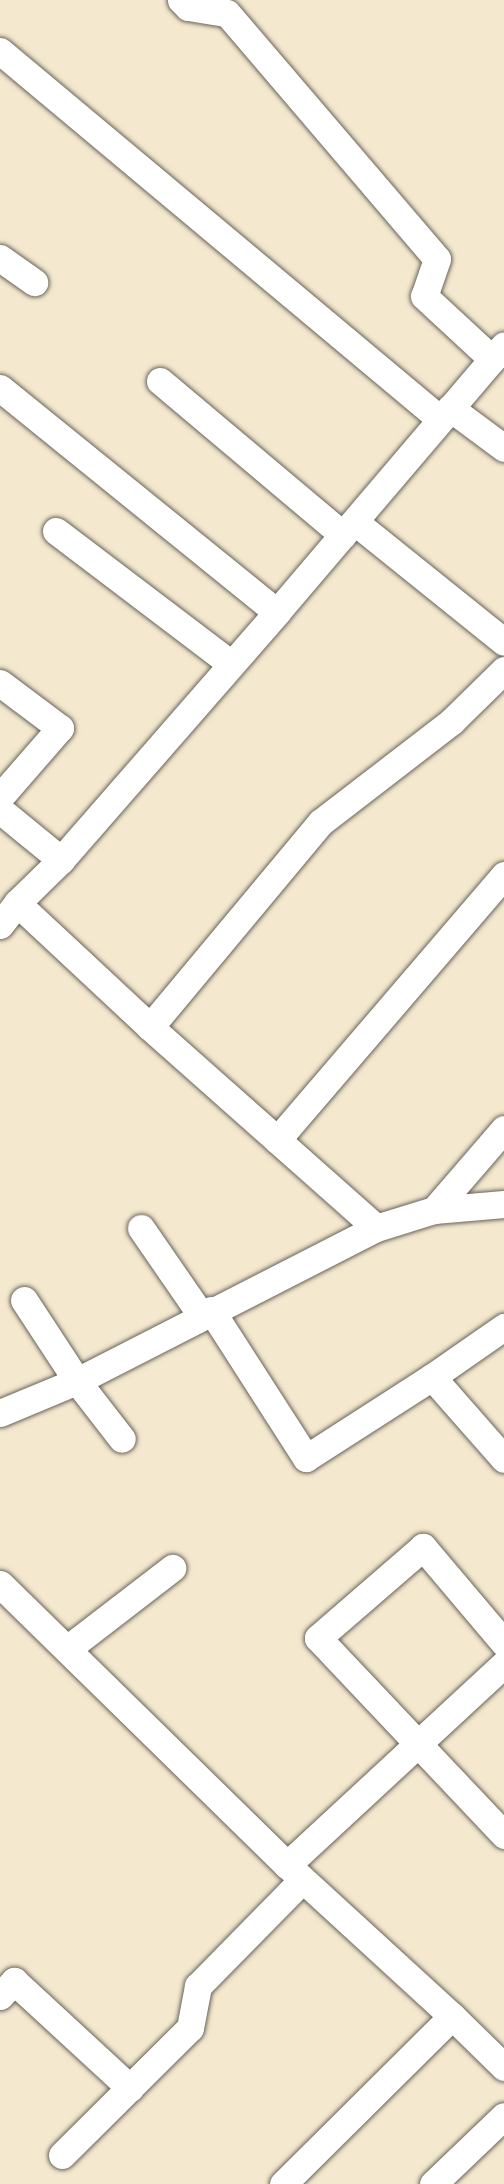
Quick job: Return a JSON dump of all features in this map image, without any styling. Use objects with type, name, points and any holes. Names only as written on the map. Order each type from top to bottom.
[{"type":"street","points":[[0,925],[17,903],[61,860],[277,612],[498,352],[424,296],[437,258],[227,13],[188,7],[181,0]]},
{"type":"street","points":[[0,51],[445,414],[504,448]]},
{"type":"street","points":[[0,258],[34,282]]},
{"type":"street","points":[[160,381],[349,529],[504,642]]},
{"type":"street","points":[[0,388],[277,612]]},
{"type":"street","points":[[56,531],[231,664]]},
{"type":"street","points":[[150,1027],[321,822],[452,720],[504,670]]},
{"type":"street","points":[[0,683],[60,728],[0,797]]},
{"type":"street","points":[[0,810],[61,860]]},
{"type":"street","points":[[277,1140],[504,875]]},
{"type":"street","points":[[17,903],[150,1027],[376,1228]]},
{"type":"street","points":[[434,1210],[504,1129]]},
{"type":"street","points":[[0,1413],[77,1381],[376,1228],[434,1210],[502,1209]]},
{"type":"street","points":[[141,1228],[206,1313],[306,1458],[432,1377],[504,1327]]},
{"type":"street","points":[[24,1300],[77,1381],[122,1439]]},
{"type":"street","points":[[432,1377],[504,1459]]},
{"type":"street","points":[[504,1643],[423,1547],[318,1638],[504,1835]]},
{"type":"street","points":[[67,1649],[172,1568]]},
{"type":"street","points":[[0,1584],[295,1872],[452,2016],[504,2067]]},
{"type":"street","points":[[62,2155],[190,2028],[198,1986],[295,1872],[417,1745],[504,1664]]},
{"type":"street","points":[[0,1996],[14,1981],[130,2088]]},
{"type":"street","points":[[283,2184],[452,2016]]},
{"type":"street","points":[[434,2184],[504,2116]]}]
